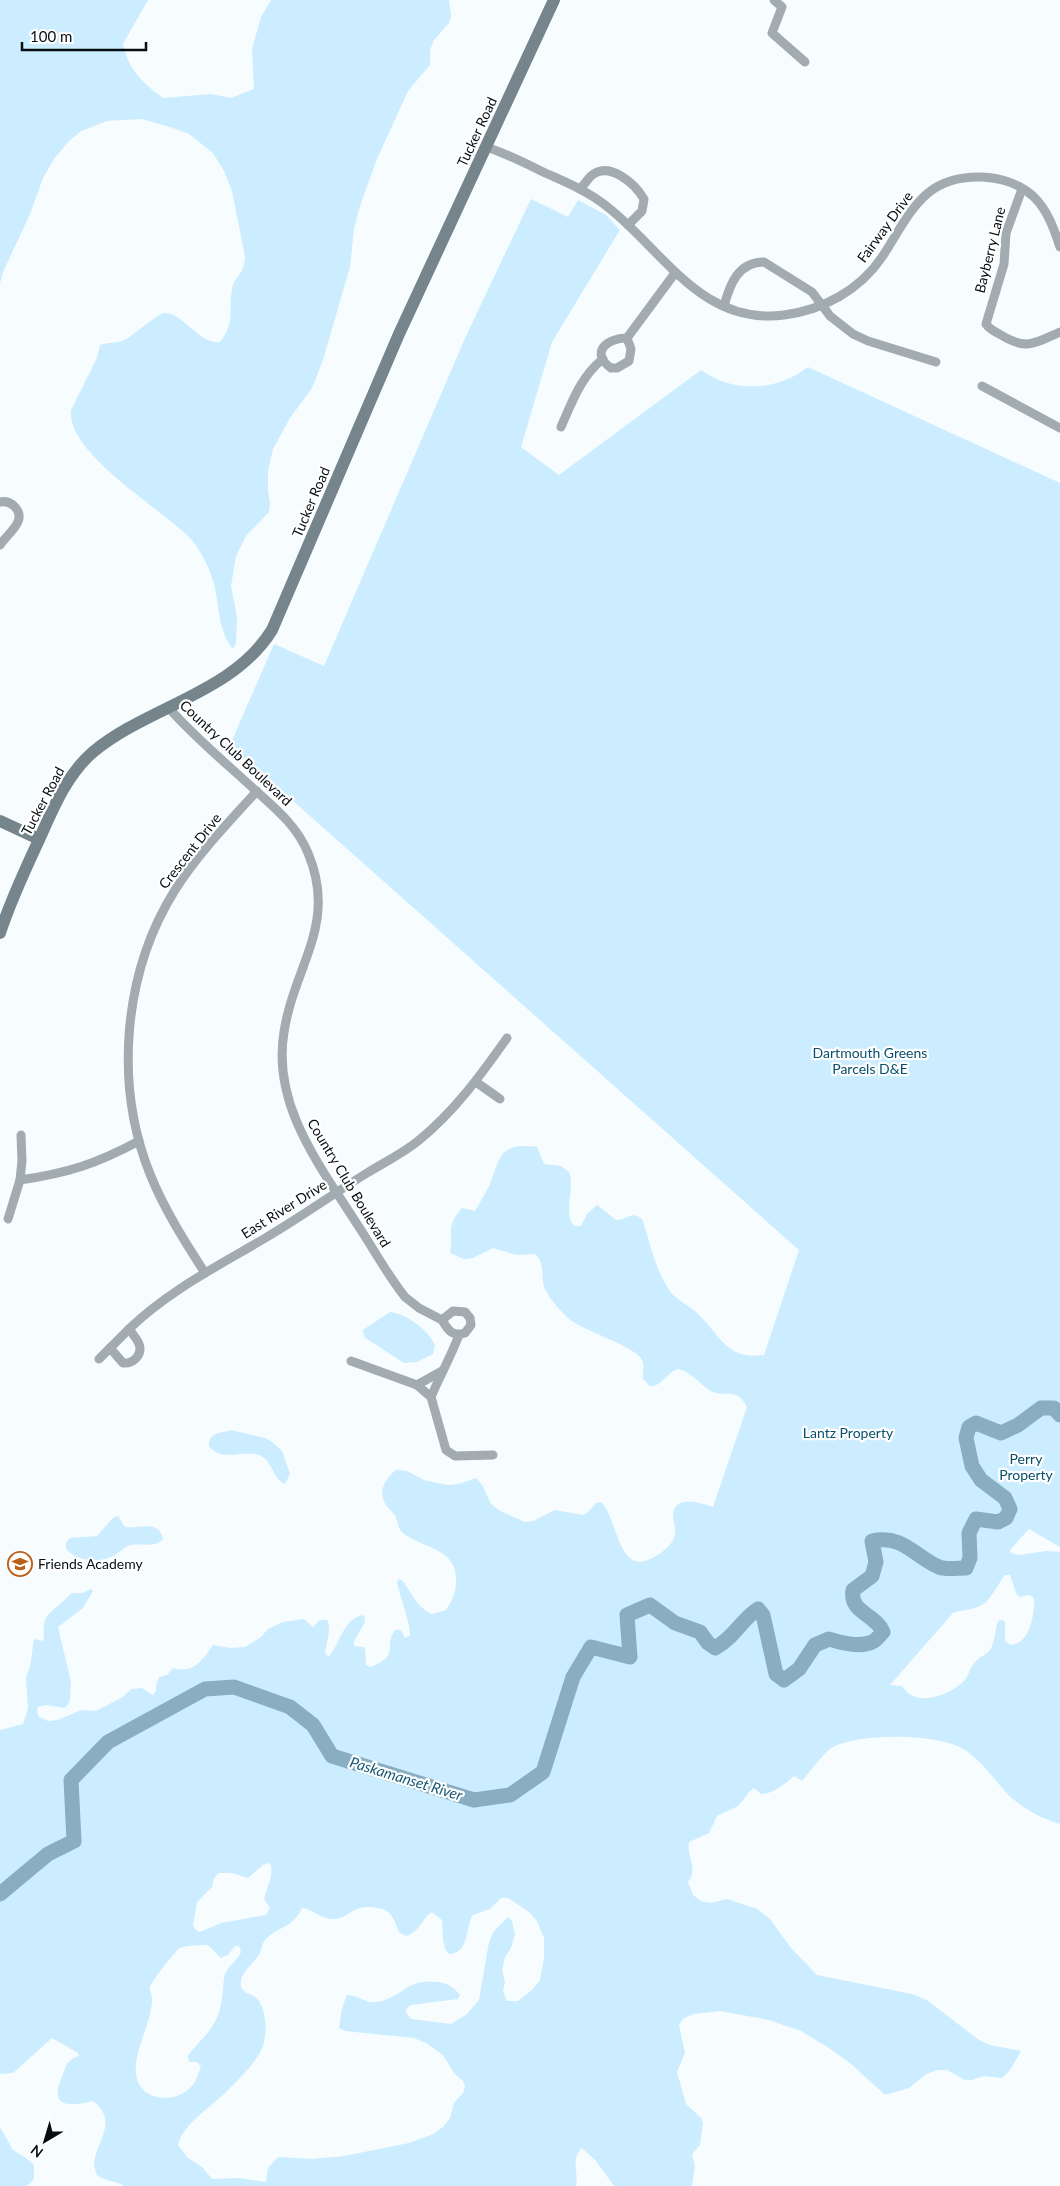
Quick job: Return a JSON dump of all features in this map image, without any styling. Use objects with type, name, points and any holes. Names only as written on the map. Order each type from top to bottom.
[{"type":"main road","name":"Tucker Road","points":[[0,933],[39,840],[65,787],[86,759],[121,732],[224,677],[240,666],[256,652],[272,630],[387,360],[554,0]]},
{"type":"main road","points":[[0,821],[39,840]]},
{"type":"street","points":[[774,0],[782,7],[772,33],[805,62]]},
{"type":"street","name":"Fairway Drive","points":[[486,147],[510,156],[580,190],[604,204],[700,294],[724,306],[751,314],[773,316],[821,306],[850,289],[872,270],[911,212],[933,189],[948,182],[971,177],[998,180],[1022,189],[1032,196],[1043,208],[1060,247]]},
{"type":"street","points":[[580,190],[591,176],[601,171],[612,172],[636,186],[644,199],[642,211],[628,225]]},
{"type":"street","name":"Bayberry Lane","points":[[1022,189],[1006,233],[1004,264],[986,324],[988,328],[1024,345],[1037,343],[1060,332]]},
{"type":"street","points":[[724,306],[731,285],[739,272],[751,264],[764,262],[812,292],[821,306],[838,324],[853,334],[868,341],[936,362]]},
{"type":"street","points":[[627,338],[631,356],[625,366],[612,368],[603,360],[604,346],[609,341],[627,338],[676,273]]},
{"type":"street","points":[[561,427],[587,374],[603,360]]},
{"type":"street","points":[[982,386],[1060,428]]},
{"type":"street","points":[[0,502],[11,503],[17,509],[20,516],[18,524],[1,542]]},
{"type":"street","name":"Country Club Boulevard","points":[[168,707],[182,723],[280,812],[296,832],[308,855],[316,878],[319,901],[317,923],[311,947],[286,1018],[282,1049],[282,1071],[285,1091],[292,1113],[336,1192],[405,1296],[419,1308],[442,1320],[450,1332],[459,1335]]},
{"type":"street","name":"Crescent Drive","points":[[205,1273],[162,1199],[150,1174],[139,1141],[130,1091],[128,1054],[133,1005],[148,947],[158,921],[183,879],[209,845],[257,791]]},
{"type":"street","name":"East River Drive","points":[[99,1359],[151,1309],[205,1273],[416,1143],[451,1111],[476,1082],[506,1038]]},
{"type":"street","points":[[476,1082],[500,1099]]},
{"type":"street","points":[[8,1219],[20,1180],[22,1136]]},
{"type":"street","points":[[20,1180],[54,1175],[82,1168],[139,1141]]},
{"type":"street","points":[[431,1397],[442,1371],[451,1357],[459,1335],[466,1332],[471,1326],[470,1319],[466,1313],[454,1310],[442,1320]]},
{"type":"street","points":[[110,1348],[123,1363],[128,1364],[135,1360],[140,1347],[129,1329]]},
{"type":"street","points":[[351,1361],[417,1385],[431,1397],[446,1450],[455,1456],[494,1455]]},
{"type":"street","points":[[417,1385],[442,1371]]},
{"type":"green space","points":[[0,0],[148,0],[123,44],[129,62],[137,75],[163,98],[211,94],[231,98],[254,89],[252,49],[261,17],[271,0],[449,0],[451,16],[449,23],[434,40],[430,50],[430,65],[408,91],[377,159],[361,203],[354,229],[350,267],[323,360],[312,388],[290,418],[273,449],[268,471],[269,512],[246,536],[236,556],[231,586],[237,617],[236,644],[233,649],[228,643],[222,628],[215,588],[198,548],[189,537],[117,479],[98,461],[83,444],[73,427],[71,410],[97,358],[100,345],[126,339],[160,314],[171,314],[212,342],[220,342],[230,322],[232,289],[243,268],[245,257],[232,191],[224,171],[213,153],[189,134],[142,119],[107,121],[81,131],[69,141],[54,159],[43,178],[30,214],[3,272],[0,283]]},
{"type":"green space","points":[[531,199],[568,217],[578,200],[606,215],[620,230],[552,342],[521,447],[559,475],[701,370],[713,378],[727,383],[740,386],[754,386],[769,385],[782,381],[808,367],[1060,483],[1060,1547],[1029,1529],[1010,1550],[1011,1553],[1018,1555],[1047,1551],[1060,1552],[1060,1824],[1036,1814],[1014,1800],[980,1763],[965,1750],[953,1744],[919,1738],[880,1737],[862,1739],[833,1747],[802,1781],[794,1776],[779,1788],[765,1794],[761,1794],[754,1788],[738,1806],[717,1816],[709,1833],[689,1842],[692,1872],[688,1882],[693,1895],[701,1901],[710,1903],[727,1899],[757,1909],[770,1919],[791,1948],[817,1975],[912,1994],[927,2000],[979,2040],[990,2045],[1021,2051],[1010,2070],[1002,2078],[984,2076],[965,2080],[947,2070],[938,2070],[926,2074],[909,2088],[885,2095],[850,2063],[801,2031],[769,2020],[720,2011],[693,2014],[683,2019],[679,2025],[685,2053],[677,2072],[686,2104],[701,2118],[703,2123],[700,2145],[692,2154],[695,2166],[692,2186],[614,2186],[596,2161],[582,2148],[576,2157],[576,2186],[124,2186],[100,2177],[95,2170],[95,2156],[105,2124],[105,2117],[101,2109],[93,2101],[66,2104],[58,2097],[60,2082],[66,2066],[71,2060],[79,2056],[78,2053],[52,2038],[13,2073],[0,2074],[0,1730],[23,1724],[28,1708],[26,1677],[30,1667],[34,1639],[42,1641],[44,1638],[46,1618],[72,1593],[82,1593],[91,1589],[93,1591],[83,1608],[58,1627],[71,1682],[70,1700],[64,1708],[46,1705],[38,1707],[39,1717],[48,1721],[58,1720],[81,1710],[96,1711],[123,1697],[131,1689],[142,1688],[153,1695],[156,1691],[159,1677],[167,1675],[173,1668],[192,1668],[201,1661],[213,1645],[231,1648],[245,1647],[261,1637],[268,1629],[283,1622],[304,1619],[313,1627],[320,1620],[327,1620],[329,1632],[325,1653],[329,1657],[347,1626],[357,1617],[364,1615],[365,1622],[354,1641],[354,1646],[365,1649],[366,1665],[370,1667],[385,1659],[390,1650],[390,1641],[395,1630],[401,1630],[405,1638],[410,1636],[409,1625],[397,1583],[399,1579],[405,1584],[420,1606],[432,1614],[446,1610],[456,1585],[455,1570],[451,1561],[437,1550],[403,1533],[395,1515],[386,1505],[382,1494],[384,1485],[389,1476],[396,1470],[407,1471],[424,1480],[447,1485],[459,1484],[476,1478],[482,1485],[491,1504],[500,1511],[525,1522],[533,1521],[555,1510],[583,1515],[596,1503],[601,1502],[606,1509],[623,1549],[629,1557],[636,1561],[645,1561],[654,1557],[671,1543],[675,1532],[673,1515],[678,1504],[689,1502],[713,1507],[747,1407],[739,1396],[711,1391],[691,1375],[678,1369],[670,1373],[658,1384],[650,1386],[643,1379],[643,1362],[638,1355],[621,1344],[576,1324],[556,1305],[545,1289],[542,1266],[535,1254],[517,1255],[493,1248],[473,1258],[464,1259],[450,1253],[451,1229],[457,1214],[462,1208],[475,1211],[489,1186],[500,1158],[509,1149],[525,1146],[537,1147],[544,1164],[561,1166],[569,1172],[571,1185],[569,1213],[574,1226],[581,1226],[587,1214],[597,1205],[616,1220],[632,1215],[642,1219],[657,1265],[670,1291],[697,1313],[724,1344],[741,1354],[751,1356],[764,1355],[799,1250],[230,745],[274,644],[324,666],[466,336]],"holes":[[[1005,1575],[1010,1575],[1017,1595],[1020,1597],[1030,1595],[1034,1598],[1034,1612],[1030,1627],[1023,1639],[1011,1645],[1005,1641],[1005,1622],[999,1620],[990,1650],[975,1662],[963,1682],[941,1695],[932,1698],[915,1697],[902,1686],[890,1685],[953,1613],[980,1606],[991,1597]],[[268,1863],[271,1865],[270,1878],[264,1899],[270,1908],[266,1915],[221,1923],[200,1932],[196,1930],[193,1925],[197,1902],[212,1887],[214,1878],[219,1873],[232,1873],[248,1878]],[[501,1898],[508,1898],[529,1912],[537,1921],[544,1938],[544,1958],[540,1980],[532,1990],[518,2001],[507,2001],[503,1991],[505,1982],[502,1970],[505,1957],[511,1948],[515,1934],[512,1921],[508,1917],[494,1931],[489,1942],[479,2000],[467,2014],[451,2024],[411,2019],[406,2012],[407,2008],[411,2005],[458,1999],[460,1995],[455,1990],[441,1983],[418,1983],[393,1997],[377,2002],[369,2002],[347,1995],[342,2008],[339,2028],[345,2031],[414,2038],[426,2043],[443,2055],[454,2073],[463,2081],[465,2087],[463,2093],[454,2103],[450,2118],[443,2127],[433,2134],[409,2143],[344,2156],[313,2159],[278,2157],[268,2168],[266,2182],[238,2178],[212,2179],[202,2167],[188,2158],[178,2145],[181,2137],[192,2122],[222,2096],[244,2073],[258,2056],[264,2043],[266,2028],[262,2007],[257,1998],[242,1989],[242,1977],[256,1959],[266,1939],[289,1924],[302,1908],[329,1919],[337,1919],[361,1908],[383,1909],[392,1916],[399,1932],[406,1936],[415,1931],[432,1912],[442,1920],[445,1949],[449,1954],[456,1953],[464,1944],[473,1915],[490,1909]],[[208,1945],[221,1958],[228,1955],[235,1946],[239,1946],[241,1952],[225,1974],[221,2005],[214,2023],[188,2056],[189,2062],[197,2062],[201,2066],[198,2076],[191,2087],[183,2093],[170,2098],[162,2098],[148,2094],[143,2090],[137,2077],[136,2062],[151,2008],[150,1987],[174,1954],[180,1948]]]},
{"type":"green space","points":[[390,1312],[410,1319],[422,1328],[435,1345],[433,1354],[417,1362],[404,1363],[364,1337],[363,1330]]},
{"type":"green space","points":[[231,1430],[265,1438],[282,1451],[290,1474],[285,1484],[281,1482],[267,1461],[259,1455],[246,1453],[220,1454],[209,1446],[213,1435]]},
{"type":"green space","points":[[118,1516],[125,1527],[153,1527],[161,1533],[163,1539],[152,1544],[130,1545],[113,1556],[101,1560],[82,1559],[66,1549],[66,1543],[70,1538],[97,1536],[113,1518]]},
{"type":"green space","points":[[0,2127],[13,2150],[34,2165],[34,2179],[27,2186],[0,2186]]},
{"type":"waterway","name":"Paskamanset River","points":[[0,1894],[48,1854],[74,1841],[71,1780],[108,1742],[205,1689],[234,1687],[290,1707],[313,1725],[332,1756],[474,1800],[510,1795],[543,1772],[573,1677],[591,1647],[630,1657],[627,1615],[650,1605],[675,1623],[700,1632],[708,1643],[715,1648],[727,1640],[758,1609],[763,1615],[776,1674],[784,1680],[799,1669],[815,1645],[829,1639],[858,1644],[874,1641],[883,1632],[875,1621],[859,1609],[853,1598],[853,1590],[872,1576],[876,1562],[872,1541],[883,1540],[900,1544],[942,1568],[966,1568],[970,1558],[969,1533],[976,1519],[998,1522],[1006,1518],[1010,1509],[1005,1498],[981,1480],[972,1466],[966,1438],[969,1427],[976,1423],[1001,1433],[1018,1425],[1041,1408],[1054,1408],[1060,1415]]},
{"type":"place","name":"Friends Academy","points":[[20,1564]]},
{"type":"park label","name":"Dartmouth Greens Parcels D&E","points":[[870,1062]]},
{"type":"park label","name":"Lantz Property","points":[[848,1433]]},
{"type":"park label","name":"Perry Property","points":[[1026,1468]]}]
